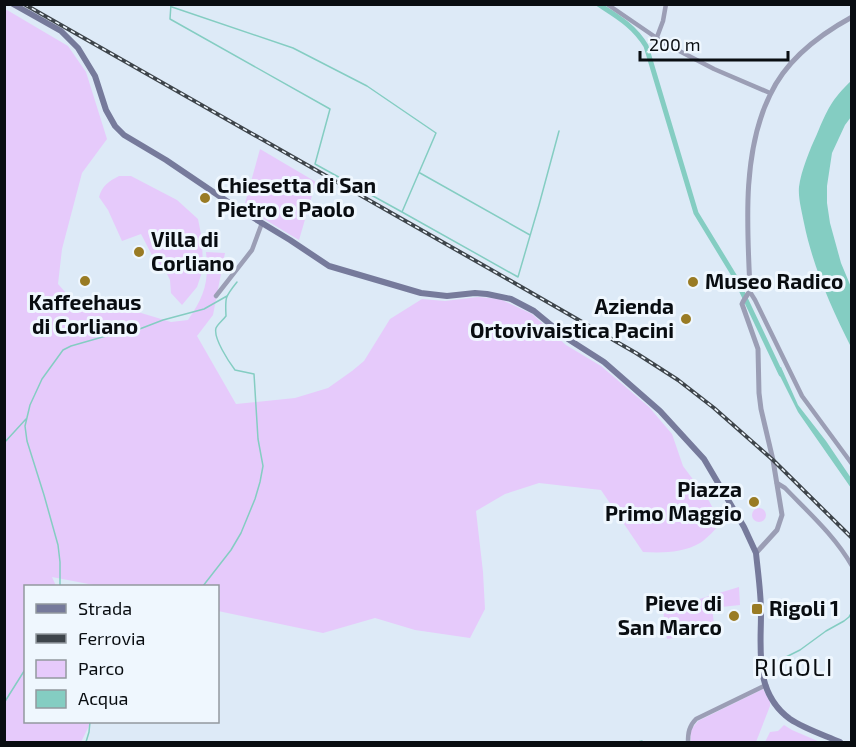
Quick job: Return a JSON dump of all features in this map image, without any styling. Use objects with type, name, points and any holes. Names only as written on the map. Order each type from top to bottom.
[{"type":"main road","points":[[13,4],[61,31],[73,42],[95,76],[110,118],[124,135],[329,266],[428,294],[447,296],[475,293],[504,297],[518,302],[604,362],[660,411],[708,465],[744,527],[756,553],[761,606],[760,663],[774,702],[790,719],[840,742]]},
{"type":"street","points":[[607,4],[664,43],[714,69],[770,93]]},
{"type":"street","points":[[657,37],[666,4]]},
{"type":"street","points":[[756,553],[773,535],[782,515],[760,409],[758,349],[743,309],[743,301],[749,294],[748,206],[754,143],[770,93],[786,69],[830,30],[852,17]]},
{"type":"street","points":[[216,296],[252,250],[262,223]]},
{"type":"street","points":[[749,294],[755,300],[802,396],[852,464]]},
{"type":"street","points":[[777,483],[785,488],[833,538],[852,566]]},
{"type":"street","points":[[688,742],[688,729],[696,719],[766,685]]},
{"type":"green space","points":[[7,10],[68,46],[86,72],[107,139],[82,173],[62,249],[58,284],[81,310],[108,303],[171,322],[188,320],[204,288],[207,272],[206,252],[225,253],[213,315],[197,336],[236,404],[295,398],[328,388],[364,361],[390,319],[422,299],[445,301],[478,297],[500,299],[532,314],[566,345],[601,366],[649,407],[672,434],[683,466],[709,501],[721,523],[706,539],[687,549],[672,552],[643,552],[601,490],[539,483],[505,494],[476,511],[485,609],[470,638],[415,630],[375,618],[323,633],[219,611],[219,585],[94,585],[52,577],[56,585],[24,585],[24,723],[90,723],[81,742],[5,742],[4,11]]},
{"type":"green space","points":[[260,149],[316,182],[299,240],[244,207]]},
{"type":"green space","points":[[119,176],[131,176],[177,200],[198,219],[202,239],[203,269],[197,287],[182,305],[171,293],[170,280],[164,268],[154,259],[141,234],[122,241],[108,210],[99,197],[106,184]]},
{"type":"green space","points":[[756,508],[762,508],[766,515],[762,522],[756,522],[752,518],[752,512]]},
{"type":"green space","points":[[739,587],[740,605],[712,608],[715,632],[667,639],[663,610]]},
{"type":"green space","points":[[763,689],[770,706],[756,742],[691,742],[690,731],[698,721]]},
{"type":"green space","points":[[784,725],[820,742],[765,742],[770,732],[778,731]]},
{"type":"water","points":[[851,81],[851,117],[832,153],[827,203],[841,263],[851,287],[851,347],[818,271],[808,239],[799,191],[806,160],[824,118],[835,99]]},
{"type":"water","points":[[781,367],[798,405],[851,478],[851,488],[798,412],[776,368]]},
{"type":"waterway","points":[[171,4],[170,19],[330,109],[315,164],[518,277],[559,131]]},
{"type":"waterway","points":[[598,4],[631,27],[646,46],[696,213],[735,277],[781,374]]},
{"type":"waterway","points":[[172,7],[293,48],[367,86],[436,133],[402,212]]},
{"type":"waterway","points":[[420,173],[530,235]]},
{"type":"waterway","points":[[204,585],[241,533],[255,499],[263,466],[258,439],[254,374],[235,370],[222,350],[216,332],[217,326],[226,316],[227,298],[237,282]]},
{"type":"waterway","points":[[60,585],[58,545],[27,441],[25,426],[30,405],[42,379],[63,350],[71,346],[120,332],[137,330],[204,309],[227,296]]},
{"type":"waterway","points":[[4,443],[26,419]]},
{"type":"waterway","points":[[778,661],[800,650],[844,621],[852,612]]},
{"type":"waterway","points":[[4,703],[24,671]]},
{"type":"waterway","points":[[86,742],[90,723]]},
{"type":"waterway","points":[[638,742],[642,741]]},
{"type":"railway","points":[[24,4],[511,281],[636,353],[678,380],[773,460],[852,538]]},
{"type":"place","name":"Chiesetta di San Pietro e Paolo","points":[[205,198]]},
{"type":"place","name":"Villa di Corliano","points":[[139,252]]},
{"type":"place","name":"Kaffeehaus di Corliano","points":[[85,281]]},
{"type":"place","name":"Museo Radico","points":[[693,282]]},
{"type":"place","name":"Azienda Ortovivaistica Pacini","points":[[686,319]]},
{"type":"place","name":"Piazza Primo Maggio","points":[[754,502]]},
{"type":"place","name":"Rigoli 1","points":[[757,609]]},
{"type":"place","name":"Pieve di San Marco","points":[[734,616]]},
{"type":"district","name":"RIGOLI","points":[[794,668]]}]
